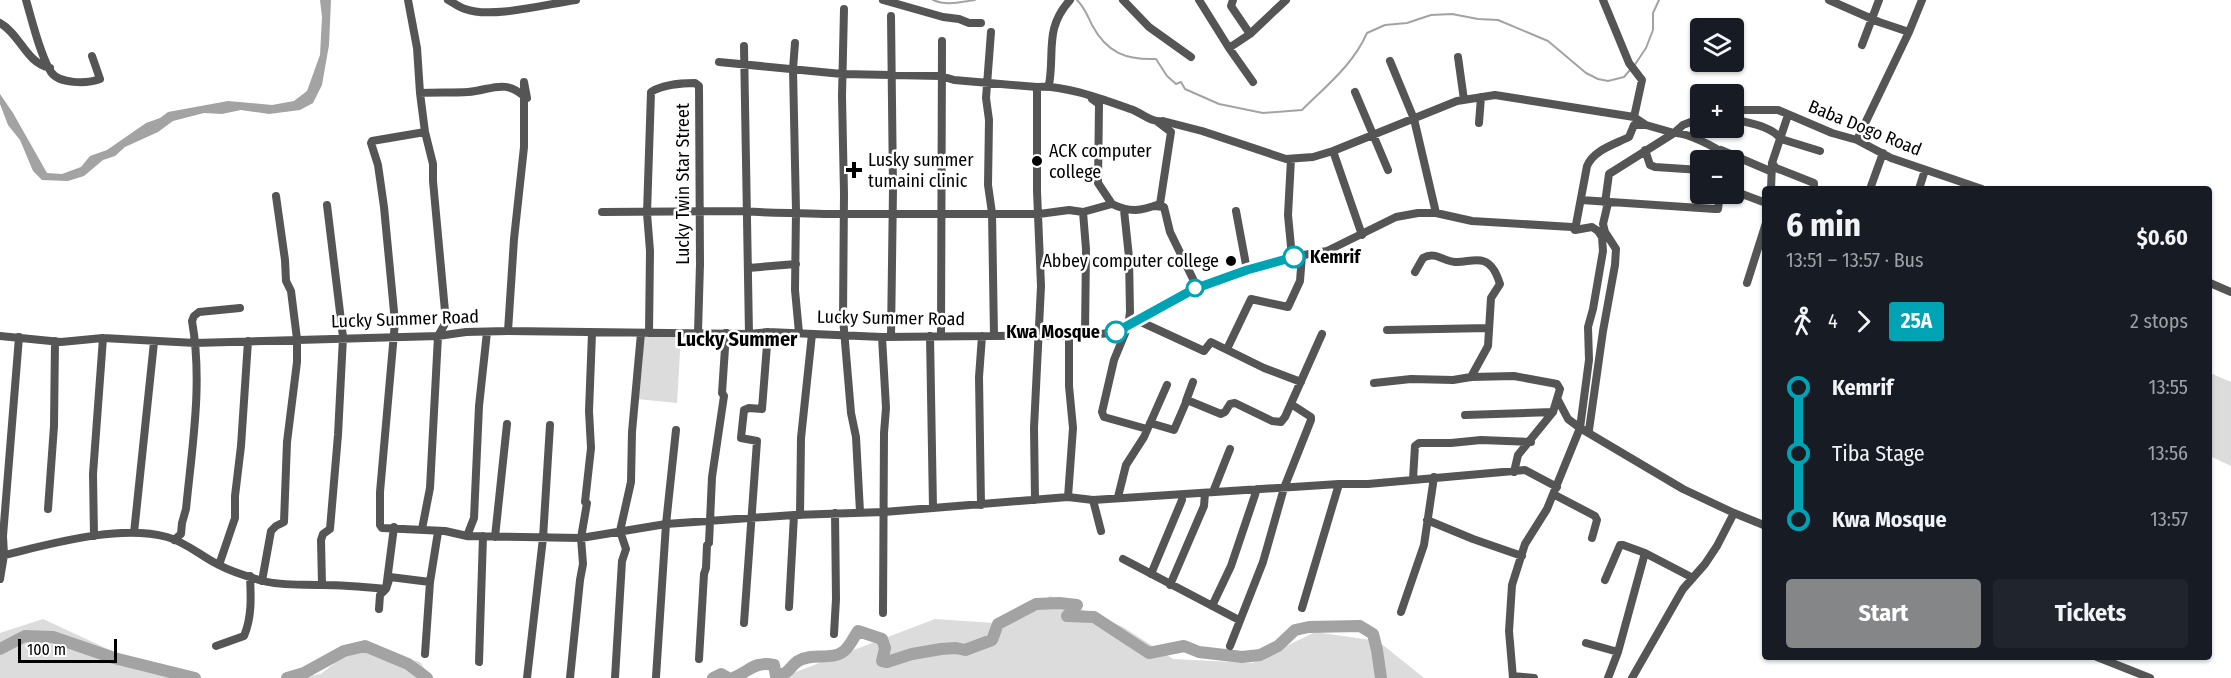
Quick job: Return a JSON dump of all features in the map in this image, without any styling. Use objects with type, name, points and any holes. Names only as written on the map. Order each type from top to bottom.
[{"type":"street","points":[[26,0],[34,30],[51,73],[62,80],[93,81],[100,79],[92,56]]},
{"type":"street","points":[[408,0],[417,48],[425,132],[433,164],[446,322],[438,336],[430,488],[422,529]]},
{"type":"street","points":[[448,0],[466,10],[485,12],[515,10],[576,0]]},
{"type":"street","points":[[883,0],[943,17],[969,23],[981,23]]},
{"type":"street","points":[[1049,86],[1051,35],[1059,13],[1070,0]]},
{"type":"street","points":[[1123,0],[1149,27],[1191,57]]},
{"type":"street","points":[[1199,0],[1253,82]]},
{"type":"street","points":[[1233,0],[1231,6],[1250,34]]},
{"type":"street","points":[[1229,48],[1250,34],[1286,0]]},
{"type":"street","points":[[1603,0],[1629,63],[1642,80],[1634,117]]},
{"type":"street","points":[[1829,0],[1846,4],[1872,19],[1909,32]]},
{"type":"street","points":[[1862,45],[1879,0]]},
{"type":"street","points":[[1857,141],[1923,0]]},
{"type":"street","points":[[844,9],[842,74],[844,336],[851,413],[856,437],[860,512]]},
{"type":"street","points":[[883,613],[884,433],[893,212],[891,16]]},
{"type":"street","points":[[0,23],[14,34],[33,60],[39,65],[50,68]]},
{"type":"street","points":[[992,32],[986,98],[989,120],[988,185],[992,213],[994,336]]},
{"type":"street","points":[[941,336],[942,41]]},
{"type":"street","points":[[795,43],[793,69],[795,290],[799,333]]},
{"type":"street","points":[[744,46],[748,334]]},
{"type":"street","points":[[1458,57],[1464,100]]},
{"type":"street","points":[[1390,61],[1414,119],[1436,213]]},
{"type":"street","points":[[719,62],[842,74],[941,76],[954,80],[1049,86],[1136,111],[1158,122],[1171,132],[1160,204]]},
{"type":"street","points":[[420,93],[472,92],[503,86],[517,89],[522,94],[526,98],[524,82],[524,93],[524,104],[524,147],[514,239],[508,331]]},
{"type":"street","name":"Lucky Twin Star Street","points":[[646,213],[651,92],[657,88],[695,82],[699,86],[698,332]]},
{"type":"street","points":[[1035,500],[1034,428],[1041,286],[1037,87]]},
{"type":"street","points":[[1355,92],[1388,170]]},
{"type":"street","points":[[1158,122],[1163,121],[1202,131],[1273,156],[1291,159],[1313,157],[1333,151],[1464,100],[1495,94],[1567,108],[1634,117],[1646,125]]},
{"type":"street","points":[[1084,95],[1100,104],[1098,183],[1112,204],[1124,210],[1141,211],[1160,204]]},
{"type":"street","points":[[1479,123],[1481,97]]},
{"type":"street","name":"Baba Dogo Road","points":[[1744,110],[1778,110],[1958,185]]},
{"type":"street","points":[[1771,186],[1771,167],[1788,115]]},
{"type":"street","points":[[1534,678],[1513,677],[1509,631],[1512,585],[1525,544],[1546,509],[1584,429],[1616,265],[1616,249],[1605,232],[1603,224],[1609,174],[1690,122]]},
{"type":"street","points":[[1744,122],[1776,133],[1780,139],[1820,152]]},
{"type":"street","points":[[1575,230],[1590,159],[1629,137],[1634,125],[1646,125],[1681,133],[1814,183],[1814,186]]},
{"type":"street","points":[[425,132],[370,143],[378,165],[384,207],[394,312],[380,492],[380,525],[382,528],[445,531],[467,536],[581,538],[666,524],[884,512],[1068,497],[1093,500],[1368,484],[1526,470],[1595,516],[1597,520],[1592,538]]},
{"type":"street","points":[[1712,146],[1718,150]]},
{"type":"street","points":[[1645,150],[1650,165],[1690,170]]},
{"type":"street","points":[[1333,151],[1362,235]]},
{"type":"street","points":[[1871,186],[1883,153]]},
{"type":"street","points":[[1291,159],[1288,215],[1292,257]]},
{"type":"street","points":[[1920,186],[1925,170]]},
{"type":"street","points":[[262,581],[271,531],[285,522],[287,442],[297,362],[297,339],[291,291],[286,281],[276,195]]},
{"type":"street","points":[[1744,195],[1762,202]]},
{"type":"street","points":[[1581,200],[1718,209],[1719,204]]},
{"type":"street","points":[[602,212],[746,211],[765,213],[796,211],[1039,214],[1069,210],[1083,212],[1112,204]]},
{"type":"street","points":[[1160,204],[1154,206],[1164,207],[1170,232],[1194,281],[1194,289]]},
{"type":"street","points":[[322,585],[321,536],[330,529],[343,337],[327,205]]},
{"type":"street","points":[[1124,210],[1129,257],[1130,312],[1128,326],[1114,360],[1102,412],[1104,417],[1174,430],[1193,382]]},
{"type":"street","points":[[1236,211],[1238,232],[1247,270]]},
{"type":"street","points":[[1083,212],[1086,249],[1085,335]]},
{"type":"street","points":[[615,678],[622,561],[626,549],[620,531],[631,482],[632,432],[645,333],[650,251],[646,213]]},
{"type":"street","name":"Lucky Summer Road","points":[[0,336],[61,342],[103,338],[195,343],[438,336],[466,332],[508,331],[748,334],[768,332],[887,337],[1085,335],[1116,332],[1194,289],[1292,257],[1327,251],[1396,217],[1436,213],[1472,221],[1572,227],[1575,230],[1592,227],[1598,231],[1603,245],[1593,309],[1587,327],[1589,360],[1584,429]]},
{"type":"street","points":[[1747,283],[1762,236]]},
{"type":"street","points":[[1227,349],[1251,299],[1288,307],[1300,281],[1302,255]]},
{"type":"street","points":[[1415,272],[1423,258],[1430,255],[1458,262],[1478,260],[1491,266],[1500,284],[1491,298],[1488,346],[1471,377]]},
{"type":"street","points":[[748,268],[796,264]]},
{"type":"street","points":[[2212,284],[2231,292]]},
{"type":"street","points":[[174,540],[182,534],[195,417],[195,343],[192,321],[194,316],[200,312],[240,308]]},
{"type":"street","points":[[1141,322],[1204,351],[1210,341],[1264,368],[1301,382]]},
{"type":"street","points":[[1387,330],[1489,328]]},
{"type":"street","points":[[744,623],[758,441],[741,438],[744,410],[762,409],[768,332]]},
{"type":"street","points":[[467,536],[474,518],[479,406],[487,333]]},
{"type":"street","points":[[570,678],[583,564],[581,538],[587,503],[585,502],[591,447],[589,411],[592,333]]},
{"type":"street","points":[[699,659],[712,477],[723,406],[726,333]]},
{"type":"street","points":[[789,607],[812,334]]},
{"type":"street","points":[[1068,497],[1073,428],[1069,386],[1069,334]]},
{"type":"street","points":[[1186,400],[1221,414],[1230,404],[1234,403],[1278,422],[1283,420],[1322,334]]},
{"type":"street","points":[[930,336],[933,508]]},
{"type":"street","points":[[981,505],[979,377],[982,336]]},
{"type":"street","points":[[0,579],[4,555],[1,536],[19,337]]},
{"type":"street","points":[[94,536],[93,474],[103,338]]},
{"type":"street","points":[[48,509],[54,426],[55,341]]},
{"type":"street","points":[[219,565],[235,518],[248,341]]},
{"type":"street","points":[[134,533],[154,342]]},
{"type":"street","points":[[1374,383],[1411,379],[1453,380],[1471,377],[1514,376],[1557,384],[1560,389],[1553,411],[1518,455],[1514,472]]},
{"type":"street","points":[[1118,497],[1126,465],[1148,426],[1167,384]]},
{"type":"street","points":[[1558,400],[1568,419],[1584,429],[1683,489],[1762,524]]},
{"type":"street","points":[[1230,646],[1263,562],[1284,488],[1311,420],[1311,417],[1291,404]]},
{"type":"street","points":[[1465,415],[1553,411]]},
{"type":"street","points":[[495,537],[507,424]]},
{"type":"street","points":[[527,678],[543,538],[550,424]]},
{"type":"street","points":[[656,676],[666,524],[676,430]]},
{"type":"street","points":[[1413,479],[1415,446],[1419,443],[1451,444],[1481,440],[1531,441]]},
{"type":"street","points":[[1170,585],[1230,449]]},
{"type":"street","points":[[1401,612],[1424,545],[1434,477]]},
{"type":"street","points":[[1302,608],[1340,484]]},
{"type":"street","points":[[1212,606],[1231,566],[1257,489]]},
{"type":"street","points":[[1093,500],[1101,531]]},
{"type":"street","points":[[1150,574],[1182,500]]},
{"type":"street","points":[[834,513],[836,598],[834,634]]},
{"type":"street","points":[[1632,678],[1683,590],[1717,546],[1734,513]]},
{"type":"street","points":[[1427,520],[1522,556]]},
{"type":"street","points":[[386,589],[394,527]]},
{"type":"street","points":[[425,654],[430,582],[438,532]]},
{"type":"street","points":[[4,555],[94,536],[134,533],[167,537],[219,565],[262,581],[283,585],[386,589]]},
{"type":"street","points":[[479,662],[483,536]]},
{"type":"street","points":[[1605,580],[1620,545],[1645,553],[1693,579]]},
{"type":"street","points":[[1608,678],[1618,652],[1645,553]]},
{"type":"street","points":[[1123,559],[1239,620]]},
{"type":"street","points":[[216,646],[244,636],[249,625],[251,608],[250,576]]},
{"type":"street","points":[[380,609],[380,595],[386,589],[390,577],[430,582]]},
{"type":"street","points":[[1586,643],[1618,652]]},
{"type":"street","points":[[2103,660],[2134,675],[2150,678]]},
{"type":"shaded area","points":[[320,0],[331,0],[329,45],[322,85],[313,103],[300,110],[269,114],[241,110],[222,114],[204,113],[173,121],[158,132],[125,147],[115,156],[103,160],[84,176],[68,181],[42,180],[33,171],[20,140],[8,125],[0,104],[0,94],[47,173],[62,174],[81,167],[90,156],[107,150],[146,123],[168,112],[228,101],[272,105],[294,101],[307,91],[320,55],[322,17]]},
{"type":"shaded area","points":[[641,335],[681,335],[677,403],[637,399]]},
{"type":"shaded area","points":[[2212,374],[2231,382],[2231,466],[2212,457]]},
{"type":"shaded area","points":[[1050,596],[1123,627],[1173,659],[1252,663],[1315,632],[1378,641],[1424,678],[780,678],[935,619],[1009,624]]},
{"type":"shaded area","points":[[43,619],[125,657],[196,678],[0,678],[0,633]]},
{"type":"shaded area","points":[[358,644],[420,662],[431,678],[293,678],[321,674]]},
{"type":"waterway","points":[[933,0],[948,3],[975,0]]},
{"type":"waterway","points":[[1077,0],[1098,35],[1118,53],[1135,58],[1156,59],[1167,76],[1176,84],[1181,82],[1185,89],[1219,104],[1263,113],[1302,110],[1347,65],[1367,33],[1385,25],[1407,23],[1431,15],[1452,14],[1498,20],[1548,41],[1586,73],[1598,79],[1608,81],[1624,77],[1630,70]]},
{"type":"waterway","points":[[1634,66],[1646,48],[1653,30],[1653,13],[1659,0]]},
{"type":"waterway","points":[[733,678],[762,664],[774,665],[776,676],[787,672],[804,658],[834,656],[848,647],[858,631],[882,639],[885,648],[882,661],[887,662],[912,654],[941,649],[965,650],[992,640],[998,624],[1036,604],[1059,603],[1077,605],[1067,616],[1094,617],[1149,653],[1184,646],[1199,652],[1242,657],[1260,655],[1278,646],[1295,630],[1309,627],[1360,626],[1373,634],[1381,678]]},
{"type":"waterway","points":[[0,649],[25,636],[53,637],[114,658],[195,678]]},
{"type":"waterway","points":[[287,678],[304,673],[344,651],[365,646],[408,664],[427,678]]},
{"type":"waterway","points":[[713,678],[721,674],[728,678]]},
{"type":"bus line","name":"25A","points":[[1116,332],[1194,289],[1247,270],[1294,257]]},
{"type":"place","name":"ACK computer college","points":[[1037,161]]},
{"type":"place","name":"Lusky summer tumaini clinic","points":[[854,170]]},
{"type":"place","name":"Kemrif","points":[[1294,257]]},
{"type":"place","name":"Abbey computer college","points":[[1231,261]]},
{"type":"place","name":"Kwa Mosque","points":[[1116,332]]},
{"type":"district","name":"Lucky Summer","points":[[737,339]]}]
